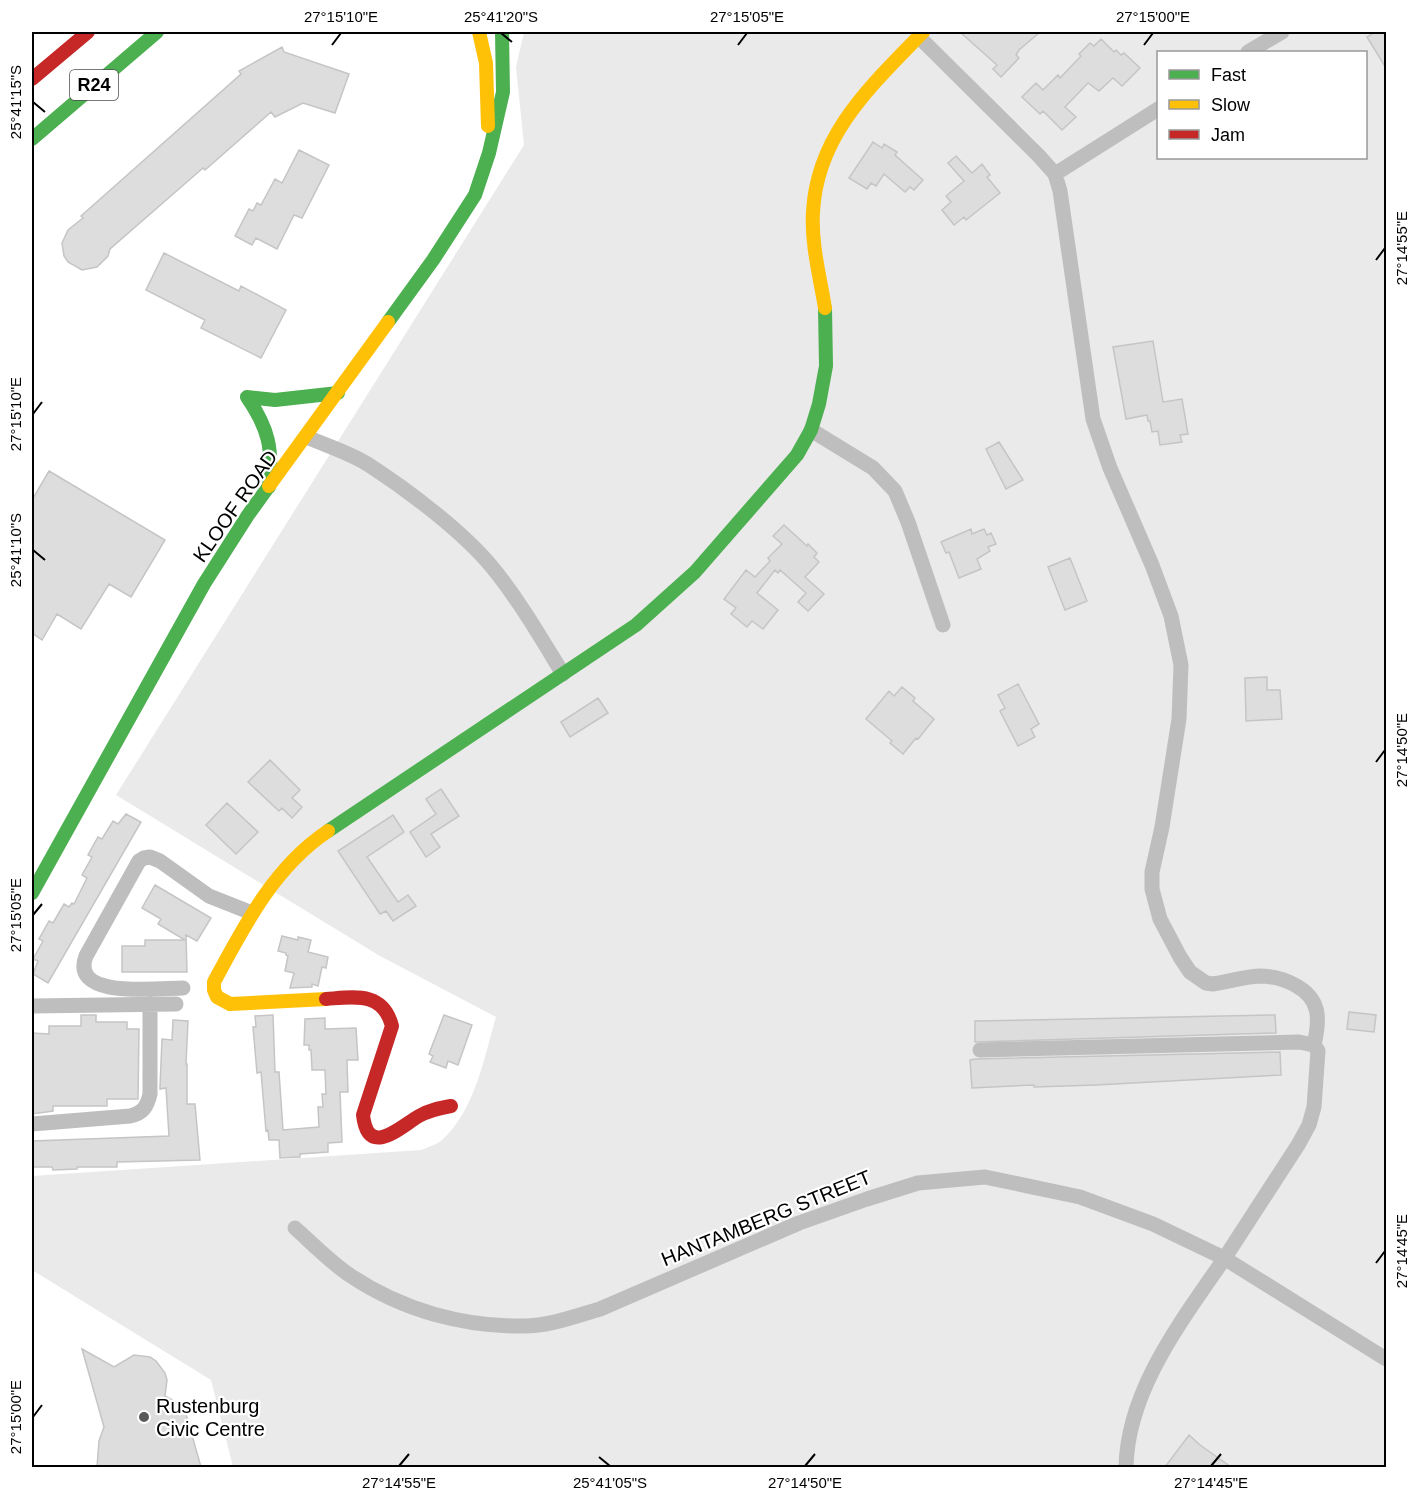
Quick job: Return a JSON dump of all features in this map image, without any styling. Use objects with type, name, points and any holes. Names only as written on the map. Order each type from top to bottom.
[{"type":"street","name":"R24","points":[[32,79],[88,32]]},
{"type":"street","name":"R24","points":[[32,139],[157,32]]},
{"type":"street","points":[[479,32],[486,63],[489,153]]},
{"type":"street","points":[[489,153],[503,92],[502,32]]},
{"type":"street","points":[[1250,51],[1282,32]]},
{"type":"street","points":[[452,1106],[421,1114],[388,1137],[378,1138],[369,1134],[364,1126],[363,1115],[392,1026],[390,1016],[382,1005],[373,1000],[358,998],[230,1004],[216,997],[213,991],[214,982],[252,913],[270,886],[322,835],[636,625],[695,572],[797,455],[811,430],[819,404],[826,366],[825,310],[814,241],[813,213],[825,154],[846,116],[921,34],[1055,174],[1093,419],[1106,459],[1152,565],[1171,616],[1181,665],[1179,719],[1163,821],[1152,873],[1152,889],[1160,919],[1179,957],[1190,972],[1206,983],[1213,984],[1260,976],[1289,982],[1307,992],[1314,1001],[1317,1011],[1318,1030],[1314,1045]]},
{"type":"street","points":[[1055,174],[1157,110]]},
{"type":"street","name":"KLOOF ROAD","points":[[32,893],[93,788],[204,584],[248,515],[307,437],[433,260],[475,195],[489,153]]},
{"type":"street","points":[[269,488],[272,464],[271,443],[262,419],[246,398],[275,400],[338,393]]},
{"type":"street","points":[[811,430],[873,468],[895,491],[943,625]]},
{"type":"street","points":[[307,437],[368,464],[424,505],[461,536],[492,567],[525,613],[563,674]]},
{"type":"street","points":[[183,988],[107,987],[88,978],[84,972],[82,964],[139,861],[150,857],[160,861],[209,896],[252,913]]},
{"type":"street","points":[[32,1124],[130,1116],[139,1114],[145,1108],[150,1094],[150,1004]]},
{"type":"street","points":[[32,1006],[176,1004]]},
{"type":"street","points":[[980,1050],[1299,1042],[1314,1045],[1318,1051],[1314,1107],[1309,1125],[1150,1374],[1132,1427],[1126,1467]]},
{"type":"street","name":"HANTAMBERG STREET","points":[[295,1228],[349,1275],[395,1301],[439,1317],[483,1324],[526,1326],[600,1309],[799,1223],[867,1199],[918,1183],[985,1177],[1080,1197],[1153,1224],[1224,1258],[1386,1359]]},
{"type":"shaded area","points":[[524,32],[1386,32],[1386,1467],[233,1467],[211,1380],[32,1270],[32,1176],[421,1150],[435,1145],[453,1128],[463,1114],[477,1083],[496,1017],[380,956],[116,795],[524,145],[516,67]]},
{"type":"building","points":[[960,32],[1040,32],[1019,50],[1016,55],[1019,58],[1001,77],[993,69],[997,65]]},
{"type":"building","points":[[1375,32],[1386,32],[1386,68],[1367,37]]},
{"type":"building","points":[[1101,39],[1114,52],[1116,50],[1121,55],[1124,53],[1140,68],[1122,86],[1113,78],[1099,91],[1088,83],[1065,107],[1076,117],[1062,130],[1043,111],[1040,114],[1022,97],[1036,83],[1043,90],[1058,75],[1060,78],[1090,43],[1094,46]]},
{"type":"building","points":[[282,47],[284,52],[349,74],[335,113],[303,103],[275,117],[271,112],[110,249],[108,256],[97,267],[82,270],[68,262],[64,256],[62,243],[68,230],[83,218],[81,216],[241,74],[239,71]]},
{"type":"building","points":[[873,142],[882,148],[884,144],[897,152],[895,155],[923,180],[914,190],[910,187],[905,192],[884,174],[876,186],[871,183],[867,189],[849,178]]},
{"type":"building","points":[[299,150],[329,165],[302,218],[294,215],[277,249],[256,238],[252,245],[235,236],[249,209],[253,211],[257,203],[261,205],[275,179],[282,183]]},
{"type":"building","points":[[956,156],[972,173],[982,164],[990,175],[987,177],[1000,193],[966,220],[964,217],[954,225],[942,210],[951,202],[946,196],[964,181],[948,163]]},
{"type":"building","points":[[164,253],[239,291],[241,286],[286,310],[261,358],[201,328],[205,320],[146,290]]},
{"type":"building","points":[[1153,341],[1163,402],[1182,399],[1188,434],[1180,435],[1182,442],[1160,445],[1158,431],[1152,432],[1147,415],[1126,419],[1113,347]]},
{"type":"building","points":[[999,442],[1023,480],[1006,489],[986,449]]},
{"type":"building","points":[[49,471],[165,540],[131,597],[109,584],[81,629],[57,614],[42,640],[32,633],[32,500]]},
{"type":"building","points":[[784,525],[817,553],[814,557],[819,562],[805,577],[824,594],[808,611],[798,602],[806,593],[780,570],[778,573],[775,570],[757,593],[778,610],[763,629],[752,621],[747,627],[731,614],[736,608],[724,599],[746,570],[755,577],[770,561],[768,558],[782,544],[773,536]]},
{"type":"building","points":[[971,529],[972,534],[984,529],[987,535],[991,533],[996,544],[988,547],[990,551],[977,559],[981,569],[959,578],[949,552],[946,553],[941,542]]},
{"type":"building","points":[[1070,558],[1087,601],[1065,610],[1048,567]]},
{"type":"building","points":[[1267,677],[1267,690],[1280,690],[1282,719],[1246,721],[1245,678]]},
{"type":"building","points":[[1018,684],[1039,724],[1031,729],[1035,737],[1018,746],[1000,711],[1005,708],[998,695]]},
{"type":"building","points":[[902,687],[915,698],[913,701],[934,719],[903,754],[890,743],[892,741],[866,719],[889,691],[894,696]]},
{"type":"building","points":[[598,698],[608,713],[570,737],[561,722]]},
{"type":"building","points":[[270,760],[300,790],[292,798],[302,807],[292,818],[282,808],[279,811],[248,782]]},
{"type":"building","points":[[441,789],[459,816],[431,834],[440,847],[426,857],[410,832],[436,814],[426,799]]},
{"type":"building","points":[[227,803],[258,832],[236,854],[206,825]]},
{"type":"building","points":[[126,814],[141,822],[48,983],[33,974],[38,961],[33,959],[43,941],[39,939],[49,921],[53,923],[64,904],[69,907],[72,903],[74,904],[87,878],[82,875],[92,857],[88,855],[98,837],[102,839],[113,821],[118,824]]},
{"type":"building","points":[[393,815],[404,832],[367,857],[398,902],[408,895],[416,906],[393,921],[386,911],[380,914],[338,851]]},
{"type":"building","points":[[155,885],[211,918],[197,941],[186,935],[187,972],[122,972],[122,946],[145,946],[145,940],[185,940],[158,924],[161,919],[142,908]]},
{"type":"building","points":[[282,936],[311,940],[308,952],[328,957],[326,968],[322,967],[318,986],[312,984],[312,987],[290,988],[294,973],[285,971],[288,956],[278,951]]},
{"type":"building","points":[[1349,1012],[1376,1015],[1374,1032],[1347,1029]]},
{"type":"building","points":[[81,1015],[96,1015],[96,1022],[127,1022],[127,1029],[139,1029],[138,1099],[107,1099],[107,1106],[53,1106],[53,1111],[32,1114],[32,1033],[49,1034],[49,1026],[81,1026]]},
{"type":"building","points":[[273,1015],[275,1072],[279,1072],[283,1130],[319,1127],[318,1107],[323,1107],[322,1094],[326,1094],[325,1070],[312,1070],[311,1050],[309,1050],[309,1045],[304,1045],[305,1019],[325,1018],[325,1029],[356,1028],[358,1060],[347,1060],[348,1092],[340,1092],[342,1142],[328,1143],[328,1152],[280,1158],[279,1140],[269,1140],[268,1130],[266,1131],[261,1072],[257,1073],[253,1027],[256,1027],[255,1016]]},
{"type":"building","points":[[444,1015],[472,1025],[458,1065],[448,1061],[446,1068],[430,1062],[433,1056],[429,1054]]},
{"type":"building","points":[[1275,1015],[1276,1033],[975,1042],[975,1021]]},
{"type":"building","points":[[173,1020],[188,1021],[187,1104],[195,1104],[200,1160],[117,1162],[117,1167],[77,1167],[77,1169],[53,1170],[52,1167],[32,1167],[32,1141],[169,1136],[166,1088],[160,1089],[160,1087],[162,1039],[172,1040]]},
{"type":"building","points":[[1280,1052],[1281,1075],[1034,1087],[1034,1085],[972,1088],[970,1060],[976,1059]]},
{"type":"building","name":"Rustenburg Civic Centre","points":[[82,1349],[114,1367],[134,1355],[150,1357],[156,1361],[167,1380],[165,1396],[184,1407],[201,1467],[97,1467],[99,1441],[104,1427]]},
{"type":"building","points":[[1189,1435],[1200,1445],[1231,1467],[1165,1467]]},
{"type":"traffic: fast","points":[[32,139],[157,32]]},
{"type":"traffic: fast","points":[[388,322],[433,260],[475,195],[489,153],[503,92],[502,32]]},
{"type":"traffic: fast","points":[[328,831],[636,625],[695,572],[797,455],[811,430],[819,404],[826,366],[825,308]]},
{"type":"traffic: fast","points":[[247,397],[275,400],[338,393]]},
{"type":"traffic: fast","points":[[247,397],[260,419],[268,440],[269,487]]},
{"type":"traffic: fast","points":[[32,893],[204,584],[269,486]]},
{"type":"traffic: slow","points":[[479,32],[486,63],[488,126]]},
{"type":"traffic: slow","points":[[825,308],[813,224],[817,184],[825,158],[850,113],[923,32]]},
{"type":"traffic: slow","points":[[269,486],[388,322]]},
{"type":"traffic: slow","points":[[326,999],[230,1004],[217,997],[214,982],[249,919],[276,880],[292,862],[328,831]]},
{"type":"traffic: jam","points":[[32,79],[88,32]]},
{"type":"traffic: jam","points":[[326,999],[357,997],[375,1002],[388,1015],[392,1026],[363,1115],[366,1128],[371,1135],[378,1138],[386,1136],[423,1114],[451,1106]]},
{"type":"place","name":"Rustenburg Civic Centre","points":[[144,1417]]}]
